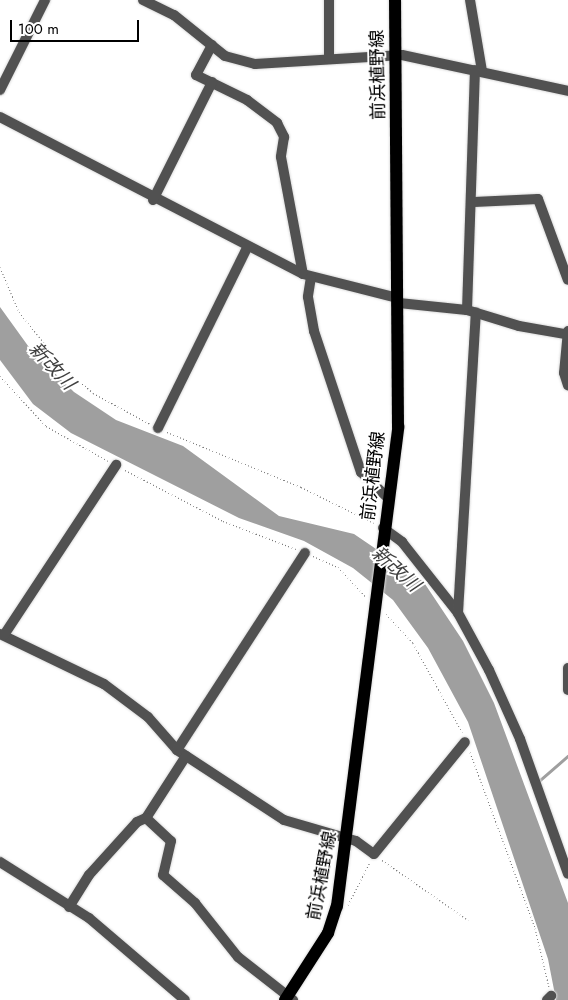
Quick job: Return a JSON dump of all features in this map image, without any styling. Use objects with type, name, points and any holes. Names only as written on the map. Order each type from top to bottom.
[{"type":"main road","name":"前浜植野線","points":[[288,999],[328,933],[348,839],[400,391],[395,0]]},
{"type":"street","points":[[0,90],[45,0]]},
{"type":"street","points":[[143,0],[174,15],[225,56],[255,64],[396,54],[479,70],[568,91]]},
{"type":"street","points":[[329,0],[329,59]]},
{"type":"street","points":[[458,613],[479,70],[470,0]]},
{"type":"street","points":[[212,44],[196,75],[247,100],[277,123],[284,138],[281,158],[307,275],[308,297],[314,332],[361,472],[388,498]]},
{"type":"street","points":[[153,200],[212,82]]},
{"type":"street","points":[[0,117],[153,200],[248,248],[307,275],[398,300],[471,311],[567,333],[568,385]]},
{"type":"street","points":[[474,202],[538,199],[568,280]]},
{"type":"street","points":[[158,428],[248,248]]},
{"type":"street","points":[[116,465],[2,634],[104,684],[148,717],[177,750],[284,820],[331,838],[348,839],[374,854],[465,742]]},
{"type":"street","points":[[384,532],[402,542],[458,613],[520,739],[568,874]]},
{"type":"street","points":[[177,750],[305,553]]},
{"type":"street","points":[[568,668],[568,690]]},
{"type":"street","points":[[69,907],[88,875],[146,818],[186,756]]},
{"type":"street","points":[[146,818],[171,841],[163,876],[195,903],[238,957],[288,999]]},
{"type":"street","points":[[0,863],[69,907],[128,949],[185,1000]]},
{"type":"path","points":[[0,376],[46,426],[223,521],[338,567],[376,600],[413,643],[465,742],[535,928],[549,998]]},
{"type":"path","points":[[346,910],[374,854],[468,920]]},
{"type":"water","name":"新改川","points":[[0,307],[31,350],[74,392],[116,420],[183,446],[279,516],[354,534],[423,581],[463,641],[494,703],[568,903],[568,1000],[556,1000],[548,959],[468,722],[428,648],[393,600],[353,568],[304,541],[239,518],[71,433],[33,404],[0,360]]},
{"type":"waterway","points":[[539,781],[568,756]]}]
